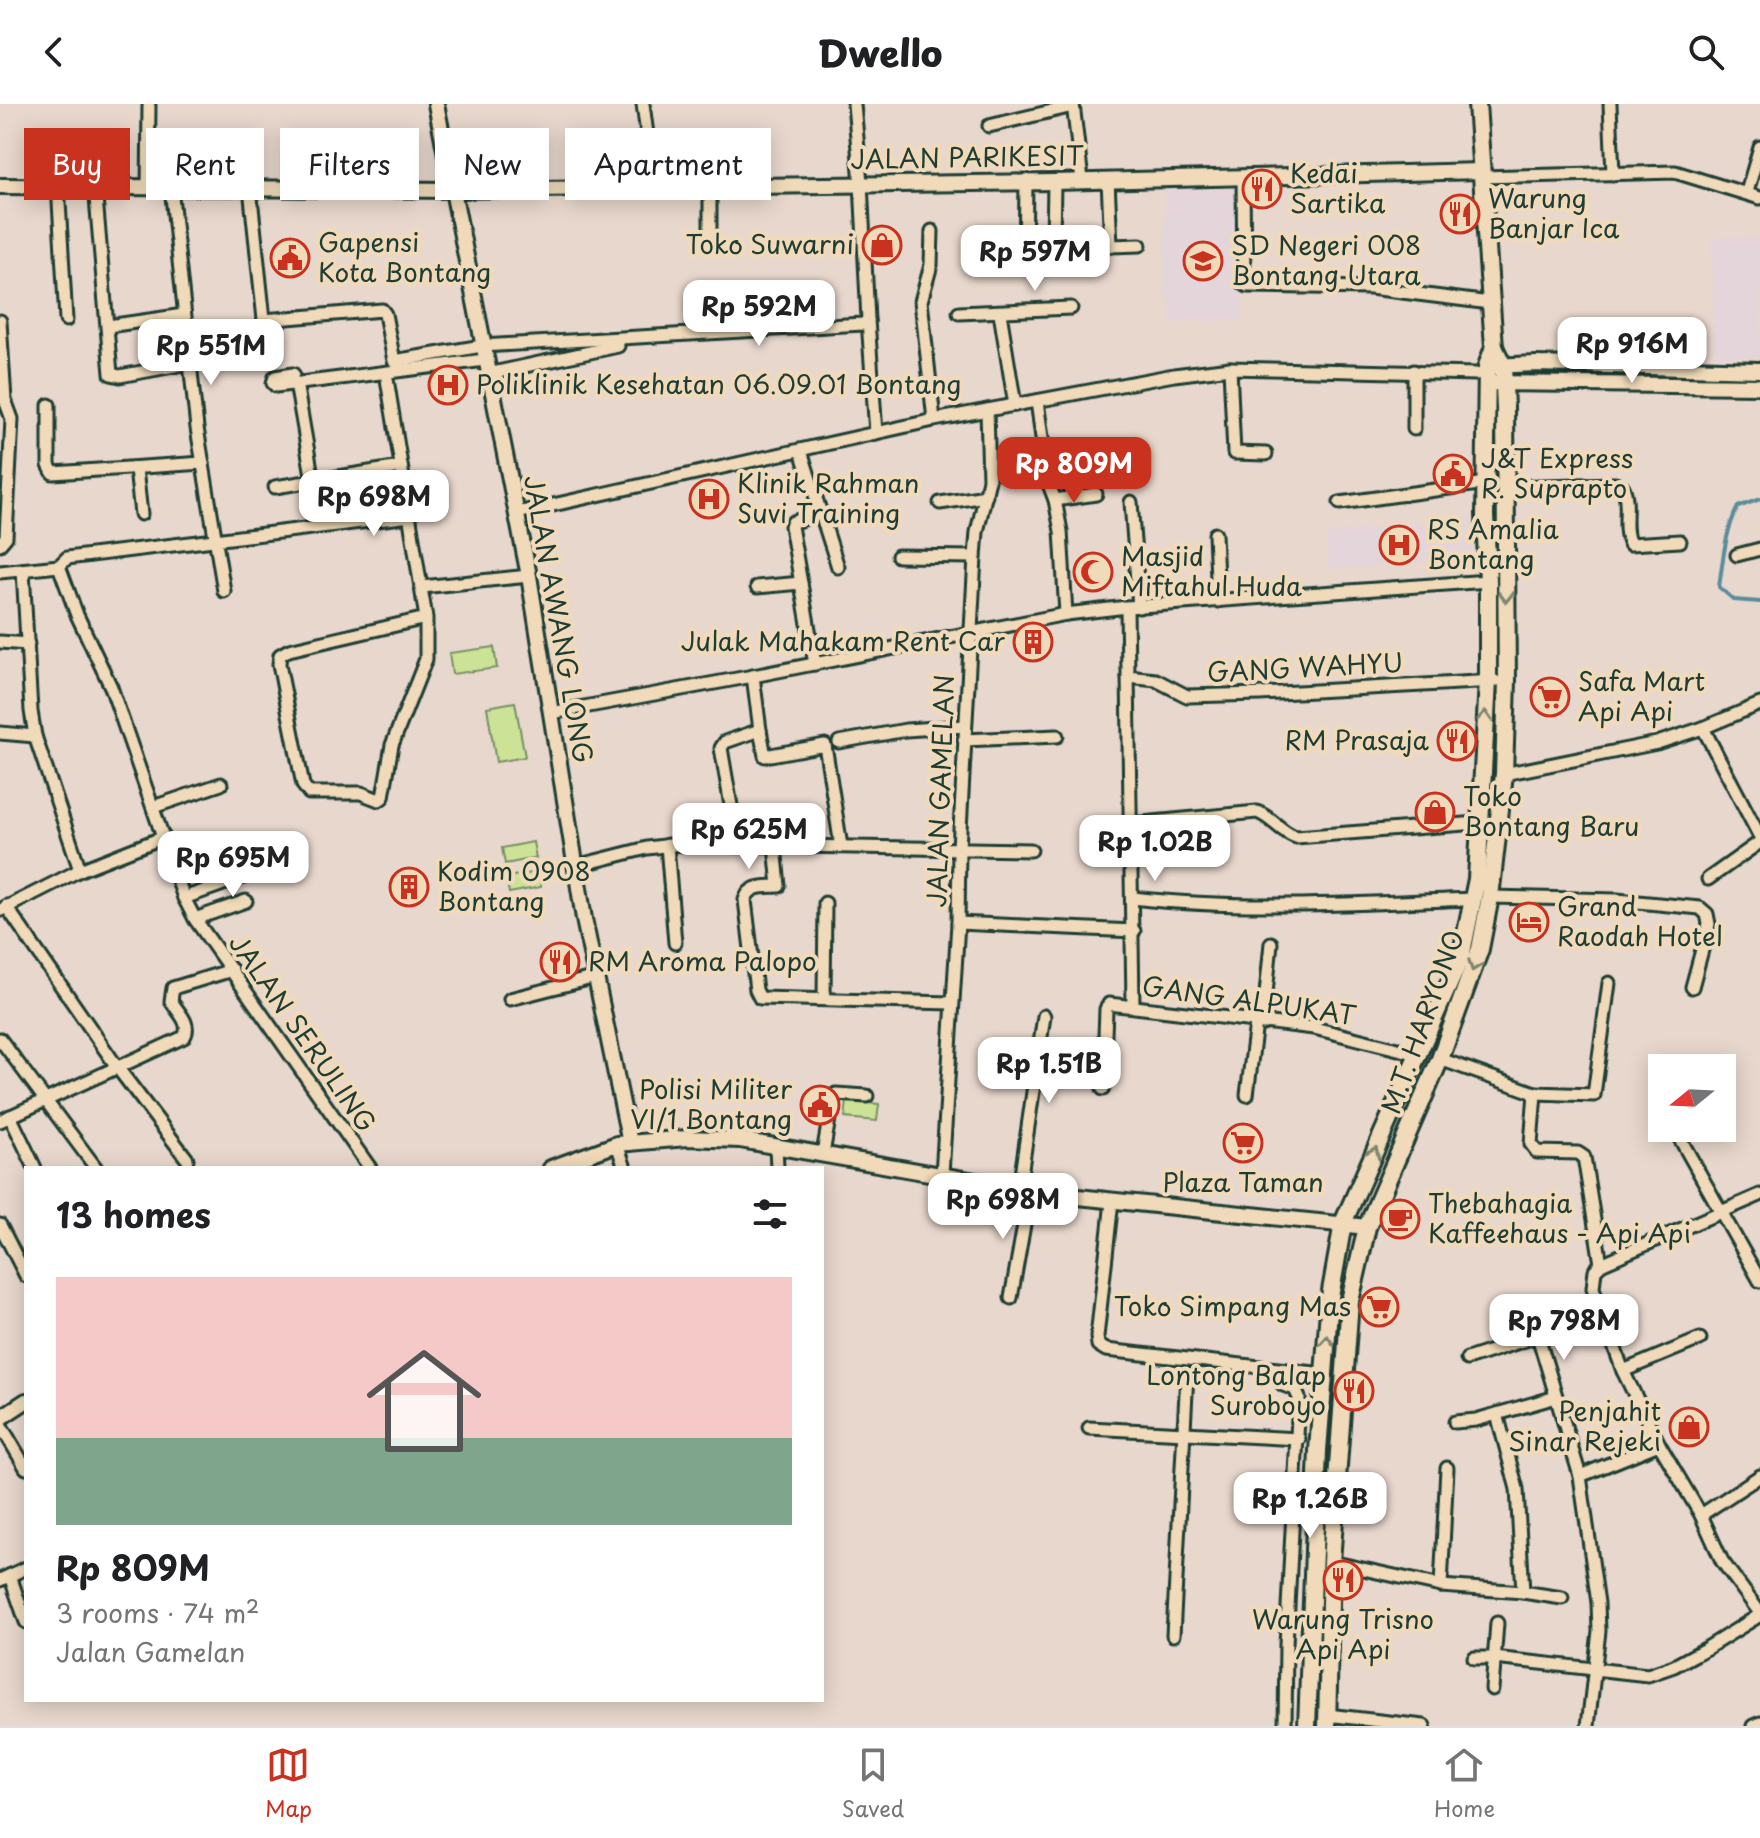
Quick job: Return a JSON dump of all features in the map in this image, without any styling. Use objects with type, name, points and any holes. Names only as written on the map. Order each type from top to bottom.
[{"type":"main road","points":[[1477,104],[1490,303]]},
{"type":"main road","name":"M.T. HARYONO","points":[[1327,1721],[1331,1562],[1350,1301],[1367,1227],[1440,1059],[1480,949],[1478,823],[1488,681],[1486,483],[1494,347],[1490,303]]},
{"type":"main road","name":"M.T. HARYONO","points":[[1307,1726],[1324,1374],[1330,1297],[1343,1223],[1461,957],[1481,898],[1504,774],[1506,487],[1491,374]]},
{"type":"street","name":"JALAN AWANG LONG","points":[[436,104],[441,128]]},
{"type":"street","points":[[643,104],[646,128]]},
{"type":"street","points":[[854,104],[876,433]]},
{"type":"street","points":[[1610,104],[1613,174]]},
{"type":"street","points":[[989,126],[1073,105],[1082,180]]},
{"type":"street","points":[[149,106],[149,128]]},
{"type":"street","points":[[1747,192],[1760,147]]},
{"type":"street","points":[[1481,174],[1675,172],[1760,198]]},
{"type":"street","name":"JALAN PARIKESIT","points":[[771,185],[1481,174]]},
{"type":"street","points":[[1243,176],[1244,284],[1247,286],[1370,288],[1490,303]]},
{"type":"street","points":[[1025,268],[1026,180]]},
{"type":"street","points":[[1108,180],[1111,246]]},
{"type":"street","points":[[1053,242],[1054,182]]},
{"type":"street","name":"JALAN PARIKESIT","points":[[0,186],[24,186]]},
{"type":"street","name":"JALAN PARIKESIT","points":[[264,188],[435,190]]},
{"type":"street","points":[[59,200],[66,320]]},
{"type":"street","points":[[96,200],[110,369],[114,377],[190,363]]},
{"type":"street","points":[[172,200],[203,463],[224,591]]},
{"type":"street","points":[[251,200],[267,348]]},
{"type":"street","name":"JALAN AWANG LONG","points":[[455,200],[529,576],[624,1144]]},
{"type":"street","points":[[710,200],[710,233]]},
{"type":"street","points":[[932,231],[931,265],[921,301],[934,420]]},
{"type":"street","points":[[1077,247],[1140,245]]},
{"type":"street","points":[[959,313],[1071,308]]},
{"type":"street","points":[[264,320],[382,310],[394,361],[485,360],[863,324],[868,320]]},
{"type":"street","points":[[1000,313],[1015,405]]},
{"type":"street","points":[[108,326],[184,315]]},
{"type":"street","points":[[0,321],[2,382],[11,414],[4,454],[6,537],[0,544]]},
{"type":"street","points":[[313,481],[294,379],[386,373],[618,346]]},
{"type":"street","points":[[1491,374],[1536,364],[1760,370]]},
{"type":"street","points":[[517,513],[934,420],[1174,375],[1230,368],[1414,371],[1760,386]]},
{"type":"street","points":[[1230,368],[1234,453],[1266,454]]},
{"type":"street","points":[[1414,371],[1414,429]]},
{"type":"street","points":[[386,373],[422,587],[426,618],[426,659],[392,745],[383,797],[379,800],[361,793],[309,793],[303,785],[279,664],[280,655],[289,650],[426,618]]},
{"type":"street","points":[[1037,401],[1048,482],[1061,531],[1066,614]]},
{"type":"street","points":[[49,405],[49,465],[53,473],[203,463]]},
{"type":"street","name":"JALAN GAMELAN","points":[[942,1174],[958,923],[964,740],[975,557],[977,532],[989,480],[987,410]]},
{"type":"street","points":[[801,451],[838,567]]},
{"type":"street","points":[[275,487],[401,467]]},
{"type":"street","points":[[136,469],[141,514]]},
{"type":"street","points":[[1340,503],[1486,483]]},
{"type":"street","points":[[1506,487],[1615,484],[1623,487],[1626,493],[1626,534],[1630,544],[1680,541]]},
{"type":"street","points":[[1055,500],[1096,494]]},
{"type":"street","points":[[940,503],[986,496]]},
{"type":"street","points":[[1131,502],[1133,607],[1128,677],[1133,1005]]},
{"type":"street","points":[[815,664],[791,526],[793,522],[820,514]]},
{"type":"street","points":[[0,572],[59,566],[67,558],[410,516]]},
{"type":"street","points":[[1215,534],[1218,601]]},
{"type":"street","points":[[1737,555],[1760,549]]},
{"type":"street","points":[[898,556],[975,557]]},
{"type":"street","name":"JALAN SERULING","points":[[59,566],[77,615],[111,687],[184,898],[195,919],[369,1166]]},
{"type":"street","points":[[23,570],[35,736],[80,870]]},
{"type":"street","points":[[422,587],[529,576]]},
{"type":"street","points":[[551,713],[1066,614],[1488,581]]},
{"type":"street","points":[[757,587],[801,583]]},
{"type":"street","points":[[0,642],[28,644]]},
{"type":"street","points":[[753,676],[765,756],[825,745],[841,846]]},
{"type":"street","name":"GANG WAHYU","points":[[1128,677],[1156,680],[1187,696],[1507,681]]},
{"type":"street","points":[[1504,774],[1625,751],[1703,728],[1760,704]]},
{"type":"street","points":[[839,742],[906,730],[965,726]]},
{"type":"street","points":[[1703,728],[1760,840],[1708,879]]},
{"type":"street","points":[[738,846],[721,748],[725,742],[760,730]]},
{"type":"street","points":[[0,733],[35,736]]},
{"type":"street","points":[[964,740],[1057,736]]},
{"type":"street","points":[[153,807],[221,784]]},
{"type":"street","points":[[1132,824],[1257,812],[1296,837],[1478,823]]},
{"type":"street","points":[[164,837],[80,870],[3,908],[187,1159]]},
{"type":"street","points":[[667,845],[675,943]]},
{"type":"street","points":[[576,866],[667,845],[1031,850]]},
{"type":"street","points":[[775,846],[779,886],[756,887],[750,890],[745,900],[757,994],[765,1000],[952,1003]]},
{"type":"street","points":[[184,898],[271,867]]},
{"type":"street","points":[[1133,898],[1173,903],[1306,906],[1481,898],[1617,900],[1700,908],[1707,914],[1709,924],[1692,987]]},
{"type":"street","points":[[195,919],[246,901]]},
{"type":"street","points":[[824,999],[825,903]]},
{"type":"street","points":[[958,923],[1134,931]]},
{"type":"street","points":[[1247,1095],[1271,943]]},
{"type":"street","points":[[34,1166],[5,1118],[179,1040],[187,1033],[187,1024],[171,1001],[173,988],[232,970]]},
{"type":"street","points":[[510,999],[596,977]]},
{"type":"street","points":[[1440,1059],[1535,1093],[1594,1095],[1609,983]]},
{"type":"street","name":"GANG ALPUKAT","points":[[1103,1089],[1106,1009],[1109,1004],[1331,1031],[1418,1054]]},
{"type":"street","points":[[1011,1298],[1044,1016]]},
{"type":"street","points":[[0,1039],[95,1166]]},
{"type":"street","points":[[1535,1093],[1531,1144],[1537,1152],[1578,1153],[1584,1157],[1601,1264]]},
{"type":"street","points":[[823,1154],[832,1101],[836,1094],[867,1096]]},
{"type":"street","points":[[557,1166],[624,1144],[687,1138],[717,1139],[776,1146],[1024,1190],[1367,1227]]},
{"type":"street","points":[[1682,1142],[1760,1281]]},
{"type":"street","points":[[624,1144],[625,1166]]},
{"type":"street","points":[[776,1146],[777,1166]]},
{"type":"street","points":[[1474,1658],[1637,1675],[1660,1672],[1707,1648],[1760,1614],[1722,1561],[1701,1515],[1659,1444],[1623,1371],[1602,1315],[1593,1278],[1601,1264],[1760,1195]]},
{"type":"street","points":[[1112,1201],[1098,1345],[1106,1350],[1324,1374]]},
{"type":"street","points":[[0,1225],[24,1272]]},
{"type":"street","points":[[1467,1359],[1602,1315]]},
{"type":"street","points":[[1538,1336],[1580,1476],[1598,1603],[1588,1726]]},
{"type":"street","points":[[1623,1371],[1700,1339]]},
{"type":"street","points":[[1173,1635],[1187,1374]]},
{"type":"street","points":[[1283,1385],[1298,1392],[1299,1439],[1286,1645],[1285,1726]]},
{"type":"street","points":[[1455,1422],[1476,1420],[1556,1397]]},
{"type":"street","points":[[24,1402],[1,1418],[24,1464]]},
{"type":"street","points":[[1497,1414],[1517,1489],[1523,1592]]},
{"type":"street","points":[[1089,1428],[1299,1439]]},
{"type":"street","points":[[1580,1476],[1659,1444]]},
{"type":"street","points":[[1441,1586],[1447,1468]]},
{"type":"street","points":[[1701,1515],[1760,1476]]},
{"type":"street","points":[[1331,1562],[1441,1586],[1562,1598]]},
{"type":"street","points":[[24,1569],[5,1578],[24,1618]]},
{"type":"street","points":[[1492,1689],[1497,1623]]},
{"type":"street","points":[[1327,1721],[1424,1726]]},
{"type":"street","points":[[1753,1726],[1760,1723]]},
{"type":"shaded area","name":"SD Negeri 008 Bontang Utara","points":[[1243,181],[1240,225],[1242,320],[1169,322],[1169,298],[1165,298],[1165,183]]},
{"type":"shaded area","points":[[1711,237],[1760,238],[1760,357],[1714,357]]},
{"type":"shaded area","name":"RS Amalia Bontang","points":[[1470,518],[1472,558],[1329,569],[1326,533]]},
{"type":"green space","points":[[494,647],[497,668],[452,674],[449,653]]},
{"type":"green space","points":[[515,702],[525,757],[496,762],[487,707]]},
{"type":"green space","points":[[533,842],[536,858],[505,864],[502,848]]},
{"type":"green space","points":[[539,872],[541,887],[509,893],[506,877]]},
{"type":"green space","points":[[847,1101],[879,1104],[877,1121],[845,1118]]},
{"type":"waterway","points":[[1760,499],[1738,507],[1727,536],[1719,587],[1734,600],[1760,602]]},
{"type":"place","name":"Kedai Sartika","points":[[1262,189]]},
{"type":"place","name":"Warung Banjar Ica","points":[[1460,214]]},
{"type":"place","name":"Toko Suwarni","points":[[882,245]]},
{"type":"place","name":"Gapensi Kota Bontang","points":[[290,258]]},
{"type":"place","name":"SD Negeri 008 Bontang Utara","points":[[1203,261]]},
{"type":"place","name":"Poliklinik Kesehatan 06.09.01 Bontang","points":[[448,385]]},
{"type":"place","name":"J&T Express R. Suprapto","points":[[1453,474]]},
{"type":"place","name":"Klinik Rahman Suvi Training","points":[[709,499]]},
{"type":"place","name":"RS Amalia Bontang","points":[[1399,545]]},
{"type":"place","name":"Masjid Miftahul Huda","points":[[1093,572]]},
{"type":"place","name":"Julak Mahakam Rent Car","points":[[1033,642]]},
{"type":"place","name":"Safa Mart Api Api","points":[[1550,697]]},
{"type":"place","name":"RM Prasaja","points":[[1457,741]]},
{"type":"place","name":"Toko Bontang Baru","points":[[1435,812]]},
{"type":"place","name":"Kodim 0908 Bontang","points":[[409,887]]},
{"type":"place","name":"Grand Raodah Hotel","points":[[1529,922]]},
{"type":"place","name":"RM Aroma Palopo","points":[[560,962]]},
{"type":"place","name":"Polisi Militer VI/1 Bontang","points":[[820,1105]]},
{"type":"place","name":"Plaza Taman","points":[[1243,1143]]},
{"type":"place","name":"Thebahagia Kaffeehaus - Api Api","points":[[1400,1219]]},
{"type":"place","name":"Toko Simpang Mas","points":[[1379,1307]]},
{"type":"place","name":"Lontong Balap Suroboyo","points":[[1354,1391]]},
{"type":"place","name":"Penjahit Sinar Rejeki","points":[[1689,1427]]},
{"type":"place","name":"Warung Trisno Api Api","points":[[1343,1580]]}]
